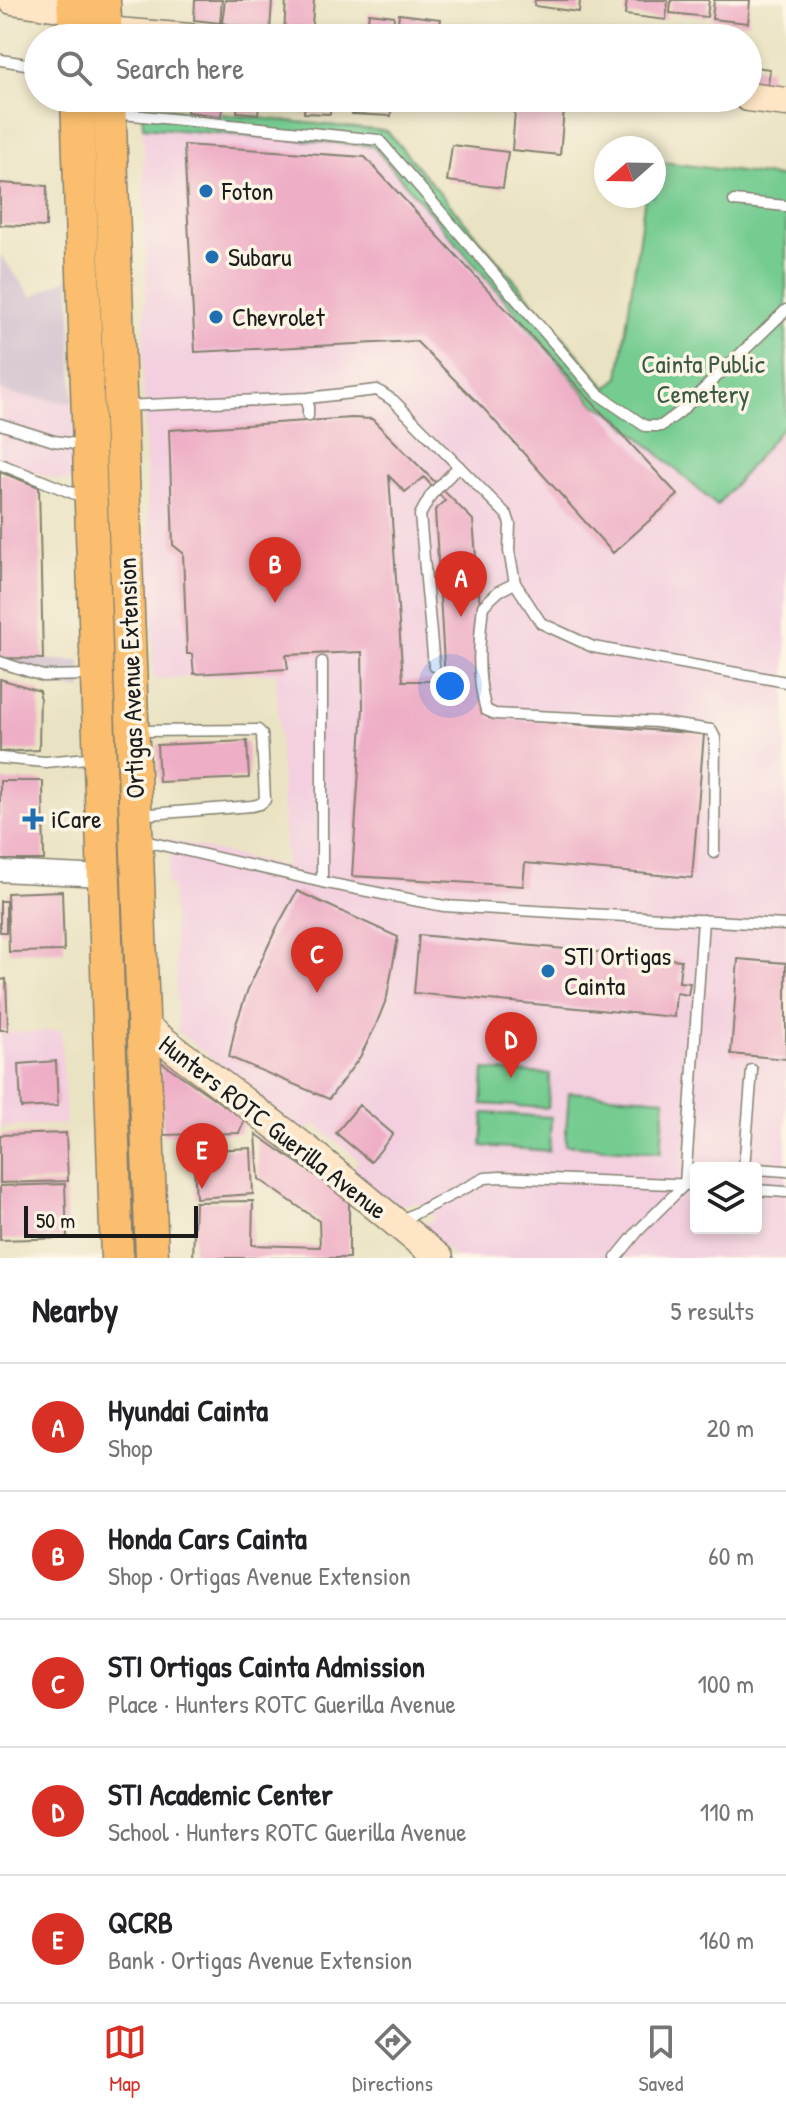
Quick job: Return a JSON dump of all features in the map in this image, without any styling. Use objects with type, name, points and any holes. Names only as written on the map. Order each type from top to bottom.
[{"type":"main road","name":"Ortigas Avenue Extension","points":[[77,112],[91,500],[114,676],[133,731],[152,1258]]},
{"type":"main road","name":"Ortigas Avenue Extension","points":[[109,112],[121,406],[114,676],[100,756],[117,1258]]},
{"type":"street","points":[[12,0],[116,24]]},
{"type":"street","points":[[762,99],[786,102]]},
{"type":"street","points":[[0,871],[104,876]]},
{"type":"street","name":"Hunters ROTC Guerilla Avenue","points":[[144,1026],[309,1151],[439,1258]]},
{"type":"lane","points":[[1,60],[24,64]]},
{"type":"lane","points":[[163,112],[379,140],[598,394],[645,426],[661,426],[680,412],[786,310]]},
{"type":"lane","points":[[734,201],[786,206]]},
{"type":"lane","points":[[121,406],[308,398],[377,390],[394,401],[507,515],[515,583],[541,623],[593,647],[786,682]]},
{"type":"lane","points":[[308,398],[308,416]]},
{"type":"lane","points":[[0,424],[54,441],[89,446]]},
{"type":"lane","points":[[0,464],[91,500]]},
{"type":"lane","points":[[434,666],[420,515],[431,495],[459,466]]},
{"type":"lane","points":[[515,583],[499,591],[483,606],[479,645],[482,698],[486,710],[495,714],[657,722],[711,730],[715,738],[714,853]]},
{"type":"lane","points":[[0,662],[43,676],[114,676]]},
{"type":"lane","points":[[322,662],[322,882]]},
{"type":"lane","points":[[133,731],[258,730],[262,734],[265,800],[252,806],[136,827]]},
{"type":"lane","points":[[0,758],[45,762],[100,756]]},
{"type":"lane","points":[[136,827],[322,882],[444,906],[786,925]]},
{"type":"lane","points":[[691,1162],[703,920]]},
{"type":"lane","points":[[745,1162],[752,1070]]},
{"type":"lane","points":[[762,1169],[786,1171]]},
{"type":"lane","points":[[396,1223],[485,1178],[690,1184]]},
{"type":"lane","points":[[616,1258],[638,1231],[690,1184]]},
{"type":"lane","points":[[762,1190],[786,1192]]},
{"type":"shaded area","points":[[143,127],[373,146],[595,405],[611,412],[717,506],[780,431],[786,434],[786,1258],[457,1258],[423,1230],[421,1225],[436,1219],[425,1209],[416,1202],[395,1207],[350,1172],[359,1160],[316,1125],[303,1132],[178,1031],[172,886],[166,884],[172,849],[158,837],[286,868],[276,673],[154,679],[143,377],[146,273]]},
{"type":"shaded area","points":[[0,254],[32,297],[70,277],[73,403],[12,395],[0,389]]},
{"type":"shaded area","points":[[0,389],[12,395],[73,403],[75,481],[53,479],[0,459]]},
{"type":"shaded area","points":[[0,656],[81,661],[82,690],[50,686],[0,669]]},
{"type":"shaded area","points":[[61,1030],[66,1124],[0,1128],[0,1033]]},
{"type":"green space","name":"Cainta Public Cemetery","points":[[142,112],[201,112],[387,131],[607,388],[619,377],[643,208],[666,208],[666,163],[786,178],[786,423],[717,506],[611,412],[595,405],[373,146],[143,127]]},
{"type":"green space","points":[[484,1070],[550,1074],[548,1108],[482,1104]]},
{"type":"green space","points":[[569,1092],[665,1099],[661,1152],[565,1145]]},
{"type":"green space","points":[[484,1113],[551,1117],[549,1151],[482,1146]]},
{"type":"building","points":[[195,0],[222,0],[220,23],[194,20]]},
{"type":"building","points":[[225,0],[272,0],[270,24],[222,23]]},
{"type":"building","points":[[286,0],[314,0],[312,24],[285,24]]},
{"type":"building","points":[[535,0],[580,0],[579,12],[534,6]]},
{"type":"building","points":[[627,0],[668,0],[666,20],[625,15]]},
{"type":"building","points":[[671,0],[709,0],[707,17],[670,13]]},
{"type":"building","points":[[714,0],[750,0],[748,23],[712,19]]},
{"type":"building","points":[[369,13],[394,16],[393,24],[368,24]]},
{"type":"building","points":[[399,14],[441,19],[440,24],[398,24]]},
{"type":"building","points":[[762,68],[770,69],[766,99],[762,99]]},
{"type":"building","points":[[187,112],[222,112],[221,116]]},
{"type":"building","points":[[352,112],[391,112],[391,116]]},
{"type":"building","points":[[515,112],[564,112],[560,155],[512,150]]},
{"type":"building","points":[[184,145],[365,157],[678,495],[613,553],[484,409],[416,341],[195,352]]},
{"type":"building","points":[[452,145],[508,152],[503,188],[447,181]]},
{"type":"building","points":[[0,183],[47,186],[46,227],[0,225]]},
{"type":"building","points":[[372,419],[473,520],[489,718],[704,734],[692,878],[525,863],[523,886],[352,876],[363,708],[362,652],[286,655],[288,669],[194,674],[192,654],[187,654],[183,553],[173,545],[169,430]],"holes":[[[389,476],[405,492],[424,477],[445,501],[435,510],[445,681],[403,681]]]},
{"type":"building","points":[[0,472],[39,487],[43,659],[0,656]]},
{"type":"building","points":[[0,679],[40,691],[39,750],[0,752]]},
{"type":"building","points":[[247,741],[249,778],[159,782],[157,745]]},
{"type":"building","points":[[0,781],[43,781],[44,860],[0,860]]},
{"type":"building","points":[[62,891],[64,951],[9,952],[7,893]]},
{"type":"building","points":[[297,891],[398,937],[387,997],[376,1025],[360,1057],[329,1099],[229,1057],[248,989]]},
{"type":"building","points":[[0,901],[6,901],[6,932],[0,932]]},
{"type":"building","name":"STI Ortigas Cainta","points":[[419,935],[681,960],[679,982],[690,983],[688,995],[676,993],[674,1017],[414,993]]},
{"type":"building","points":[[738,959],[786,963],[786,1059],[731,1054]]},
{"type":"building","points":[[6,979],[8,1030],[0,1030],[0,980]]},
{"type":"building","points":[[56,1061],[58,1106],[21,1108],[19,1064]]},
{"type":"building","points":[[160,1061],[245,1120],[239,1133],[163,1135]]},
{"type":"building","points":[[359,1105],[393,1134],[371,1162],[336,1133]]},
{"type":"building","points":[[66,1133],[68,1181],[0,1183],[0,1135]]},
{"type":"building","points":[[256,1134],[349,1199],[349,1258],[193,1258],[195,1202],[253,1201],[252,1245],[320,1247],[319,1221],[259,1179]]},
{"type":"building","points":[[251,1148],[253,1194],[196,1198],[193,1151]]},
{"type":"building","points":[[65,1184],[67,1238],[0,1240],[0,1186]]},
{"type":"place","name":"Foton","points":[[206,191]]},
{"type":"place","name":"Subaru","points":[[212,257]]},
{"type":"place","name":"Chevrolet","points":[[216,317]]},
{"type":"place","name":"Honda Cars Cainta","points":[[275,603]]},
{"type":"place","name":"Hyundai Cainta","points":[[461,617]]},
{"type":"place","name":"iCare","points":[[33,819]]},
{"type":"place","name":"STI Ortigas Cainta","points":[[548,971]]},
{"type":"place","name":"STI Ortigas Cainta Admission","points":[[317,993]]},
{"type":"place","name":"STI Academic Center","points":[[511,1078]]},
{"type":"place","name":"QCRB","points":[[202,1189]]}]
